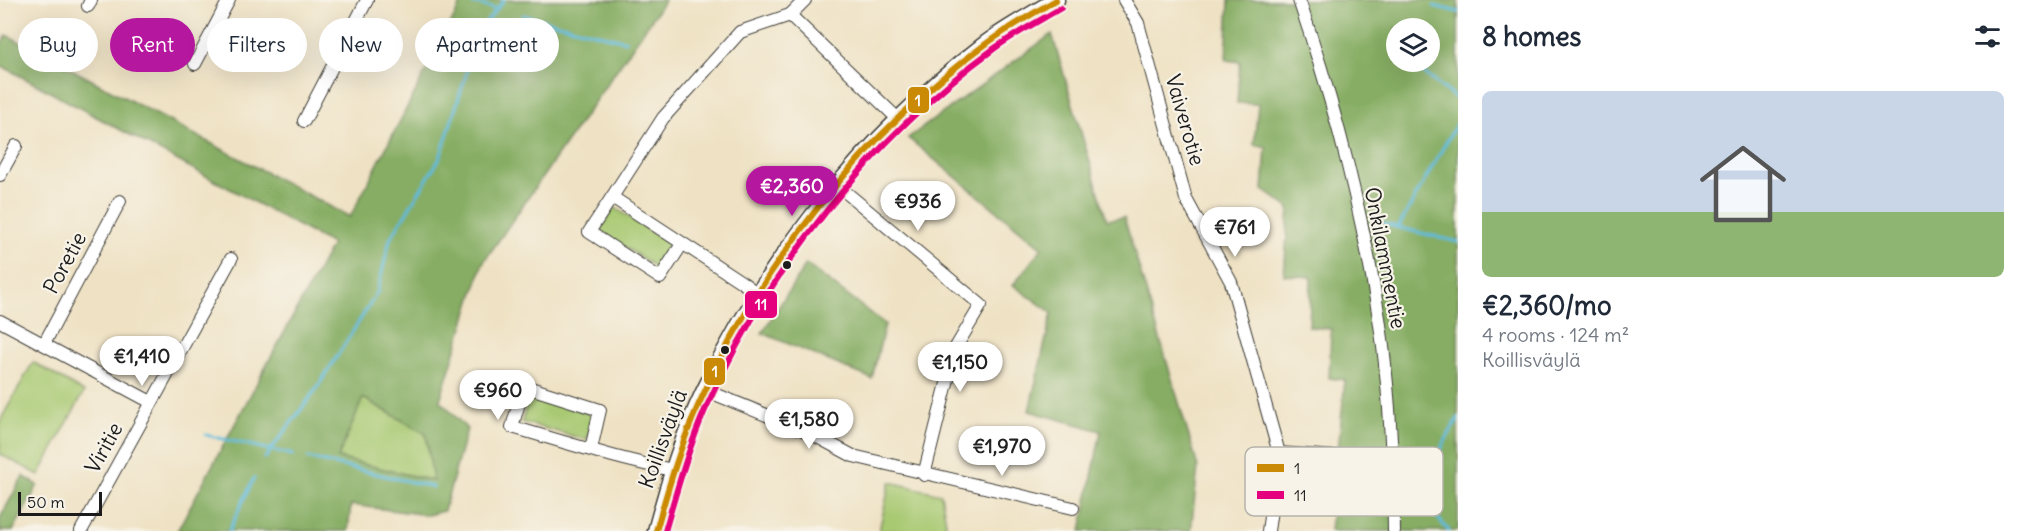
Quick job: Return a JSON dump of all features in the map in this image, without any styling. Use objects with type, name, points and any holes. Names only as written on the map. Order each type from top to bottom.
[{"type":"street","points":[[195,64],[229,0]]},
{"type":"street","points":[[304,121],[367,0]]},
{"type":"street","points":[[682,244],[660,278],[589,231],[663,118],[740,32],[790,15],[805,0]]},
{"type":"street","name":"Koillisväylä","points":[[656,531],[674,470],[705,390],[758,294],[836,184],[898,119],[984,45],[1056,0]]},
{"type":"street","name":"Vaiverotie","points":[[1124,0],[1138,23],[1186,198],[1231,282],[1278,447]]},
{"type":"street","name":"Onkilammentie","points":[[1299,0],[1318,57],[1361,222],[1379,319],[1392,447]]},
{"type":"street","points":[[790,15],[898,119]]},
{"type":"street","points":[[0,175],[16,146]]},
{"type":"street","points":[[836,184],[981,305],[956,347],[924,475]]},
{"type":"street","points":[[612,197],[758,294]]},
{"type":"street","name":"Poretie","points":[[44,344],[120,201]]},
{"type":"street","name":"Viritie","points":[[81,531],[231,259]]},
{"type":"street","points":[[0,321],[151,402]]},
{"type":"street","points":[[591,449],[600,410],[524,386],[512,427],[591,449],[674,470]]},
{"type":"street","points":[[705,390],[808,432],[853,456],[924,475],[1073,508]]},
{"type":"street","name":"Vaiverotie","points":[[1268,531],[1270,516]]},
{"type":"street","name":"Onkilammentie","points":[[1394,516],[1394,531]]},
{"type":"green space","points":[[463,0],[665,0],[483,263],[440,400],[467,429],[444,511],[428,515],[351,505],[348,531],[177,531],[332,244],[0,65],[0,45],[7,35],[18,41],[18,72],[77,72],[350,217],[426,72],[559,72],[559,18],[454,18]],"holes":[[[363,398],[426,434],[433,481],[338,458]]]},
{"type":"green space","points":[[1229,0],[1458,0],[1458,531],[1330,531],[1331,516],[1443,516],[1443,447],[1338,447],[1345,380],[1329,378],[1331,329],[1309,327],[1311,277],[1284,275],[1289,208],[1263,190],[1266,147],[1254,145],[1258,104],[1237,103],[1240,62],[1226,60]]},
{"type":"green space","points":[[1052,34],[1107,220],[1124,217],[1198,467],[1191,531],[1081,531],[1101,431],[1029,411],[1052,313],[1013,285],[1042,248],[908,138]]},
{"type":"green space","points":[[614,207],[672,246],[658,269],[599,230]]},
{"type":"green space","points":[[806,264],[885,324],[872,379],[762,333]]},
{"type":"green space","points":[[33,362],[84,392],[39,475],[0,454],[0,421]]},
{"type":"green space","points":[[529,394],[594,415],[587,440],[522,422]]},
{"type":"green space","points":[[363,397],[426,434],[434,481],[337,458]]},
{"type":"green space","points":[[23,476],[38,485],[13,531],[0,531],[0,518]]},
{"type":"green space","points":[[890,482],[941,494],[946,523],[944,531],[879,531]]},
{"type":"waterway","points":[[460,0],[496,9]]},
{"type":"waterway","points":[[265,458],[317,388],[377,293],[390,239],[440,158],[480,30],[504,0]]},
{"type":"waterway","points":[[1434,6],[1458,12]]},
{"type":"waterway","points":[[523,15],[626,41]]},
{"type":"waterway","points":[[1423,72],[1458,100]]},
{"type":"waterway","points":[[1398,228],[1458,121]]},
{"type":"waterway","points":[[1372,221],[1458,242]]},
{"type":"waterway","points":[[1442,447],[1458,418]]},
{"type":"waterway","points":[[206,435],[293,455]]},
{"type":"waterway","points":[[308,458],[433,487]]},
{"type":"waterway","points":[[229,531],[254,478]]},
{"type":"waterway","points":[[1436,516],[1449,531]]},
{"type":"transit line","name":"1","points":[[656,531],[686,436],[723,354],[752,302],[820,204],[900,116],[944,77],[998,35],[1056,0]]},
{"type":"transit line","name":"11","points":[[665,531],[683,470],[705,410],[730,358],[759,307],[791,258],[865,165],[906,123],[949,84],[995,48],[1061,8]]}]
